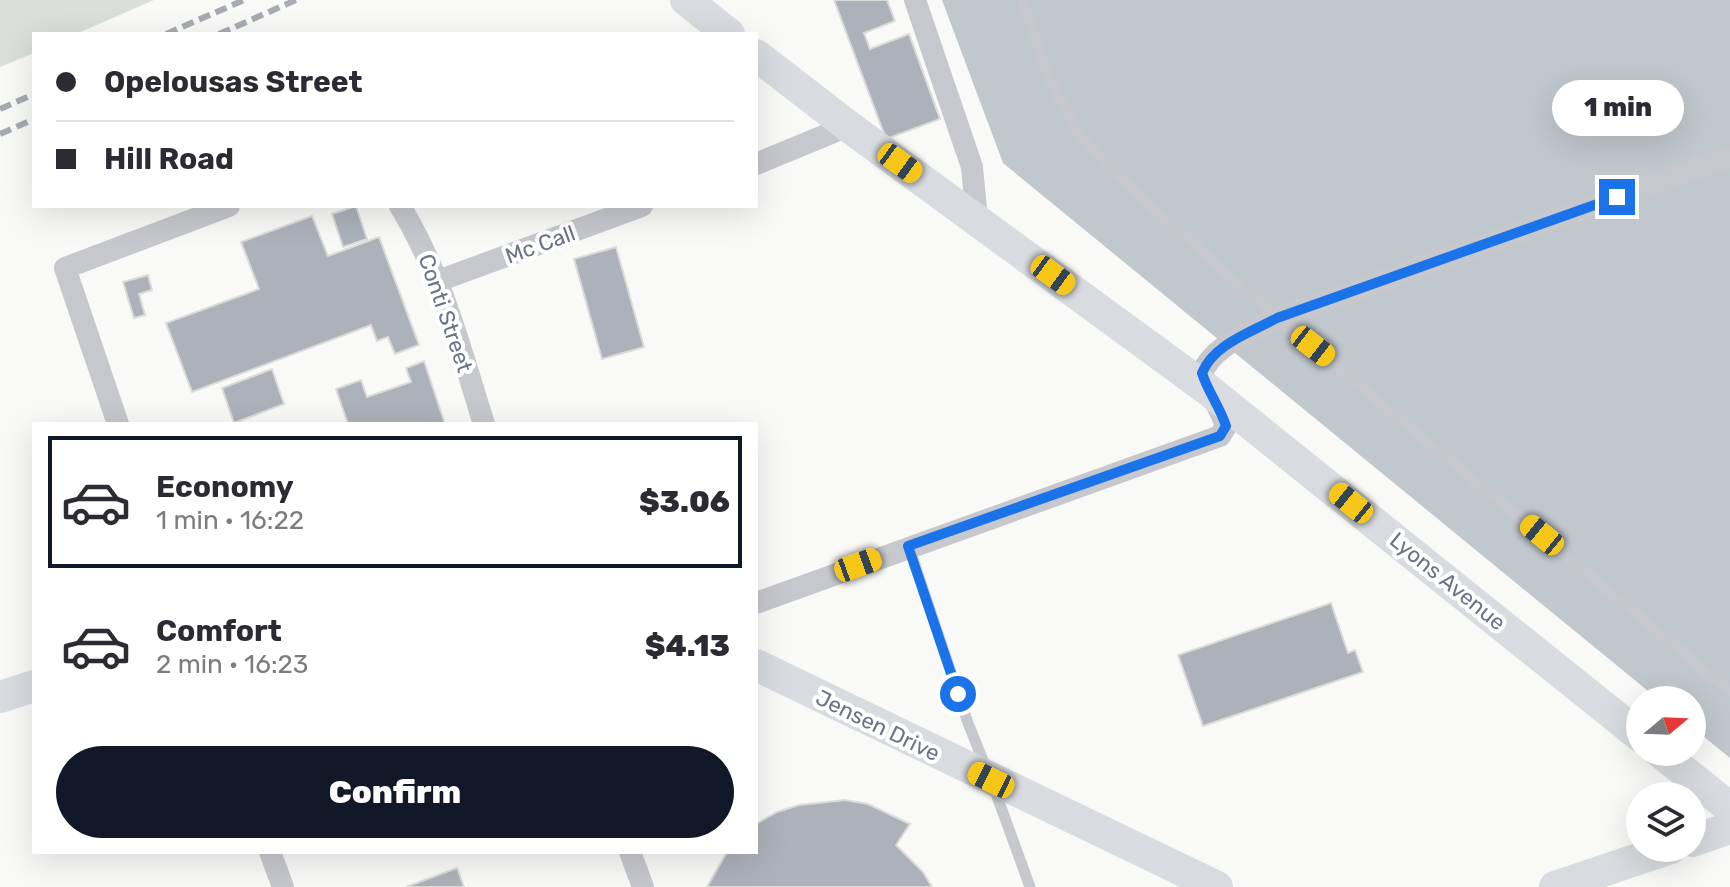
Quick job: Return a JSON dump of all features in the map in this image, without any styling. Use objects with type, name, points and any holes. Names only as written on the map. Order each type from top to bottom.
[{"type":"street","points":[[686,0],[726,32]]},
{"type":"street","points":[[915,0],[972,167],[977,219]]},
{"type":"street","name":"Lyons Avenue","points":[[758,57],[1207,389],[1626,725]]},
{"type":"street","points":[[758,163],[848,126]]},
{"type":"street","points":[[758,602],[1220,436],[1226,426],[1202,373],[1207,360],[1277,318],[1730,157]]},
{"type":"street","points":[[117,422],[65,268],[224,208]]},
{"type":"street","name":"Conti Street","points":[[401,208],[422,242],[438,281],[483,422]]},
{"type":"street","name":"Mc Call","points":[[438,281],[637,208]]},
{"type":"street","name":"Jensen Drive","points":[[758,666],[1217,887]]},
{"type":"street","points":[[0,697],[32,687]]},
{"type":"street","points":[[1678,766],[1730,808]]},
{"type":"street","points":[[1706,836],[1730,828]]},
{"type":"street","points":[[271,854],[283,887]]},
{"type":"street","points":[[631,854],[643,887]]},
{"type":"street","points":[[1555,887],[1629,862]]},
{"type":"lane","points":[[1022,0],[1049,79],[1075,127],[1105,165],[1277,318],[1730,691]]},
{"type":"lane","points":[[908,546],[968,723],[1030,887]]},
{"type":"shaded area","points":[[0,0],[154,0],[81,32],[32,32],[32,54],[0,67]]},
{"type":"shaded area","points":[[942,0],[1730,0],[1730,758],[1706,738],[1706,686],[1642,686],[1003,163]]},
{"type":"building","points":[[834,0],[887,0],[895,21],[864,33],[870,49],[909,34],[940,119],[886,139]]},
{"type":"building","points":[[357,208],[367,239],[343,247],[332,214]]},
{"type":"building","points":[[312,216],[328,256],[379,237],[419,345],[395,354],[388,337],[377,341],[371,325],[192,392],[166,323],[259,289],[241,242]]},
{"type":"building","points":[[616,247],[644,347],[602,359],[574,259]]},
{"type":"building","points":[[148,275],[152,290],[139,294],[145,315],[134,318],[123,282]]},
{"type":"building","points":[[424,361],[444,422],[347,422],[336,389],[361,380],[367,397],[411,382],[406,368]]},
{"type":"building","points":[[272,369],[284,404],[234,422],[222,388]]},
{"type":"building","points":[[1331,603],[1348,653],[1355,650],[1363,672],[1203,726],[1178,655]]},
{"type":"building","points":[[845,800],[868,804],[910,824],[896,845],[923,872],[932,887],[707,887],[726,854],[758,854],[758,823],[799,805]]},
{"type":"building","points":[[457,868],[464,887],[406,887]]},
{"type":"railway","points":[[171,32],[244,0]]},
{"type":"railway","points":[[224,32],[296,0]]},
{"type":"railway","points":[[0,109],[32,95]]},
{"type":"railway","points":[[0,134],[32,120]]},
{"type":"route","points":[[958,694],[908,546],[1220,436],[1226,426],[1202,373],[1207,360],[1277,318],[1617,197]]}]
